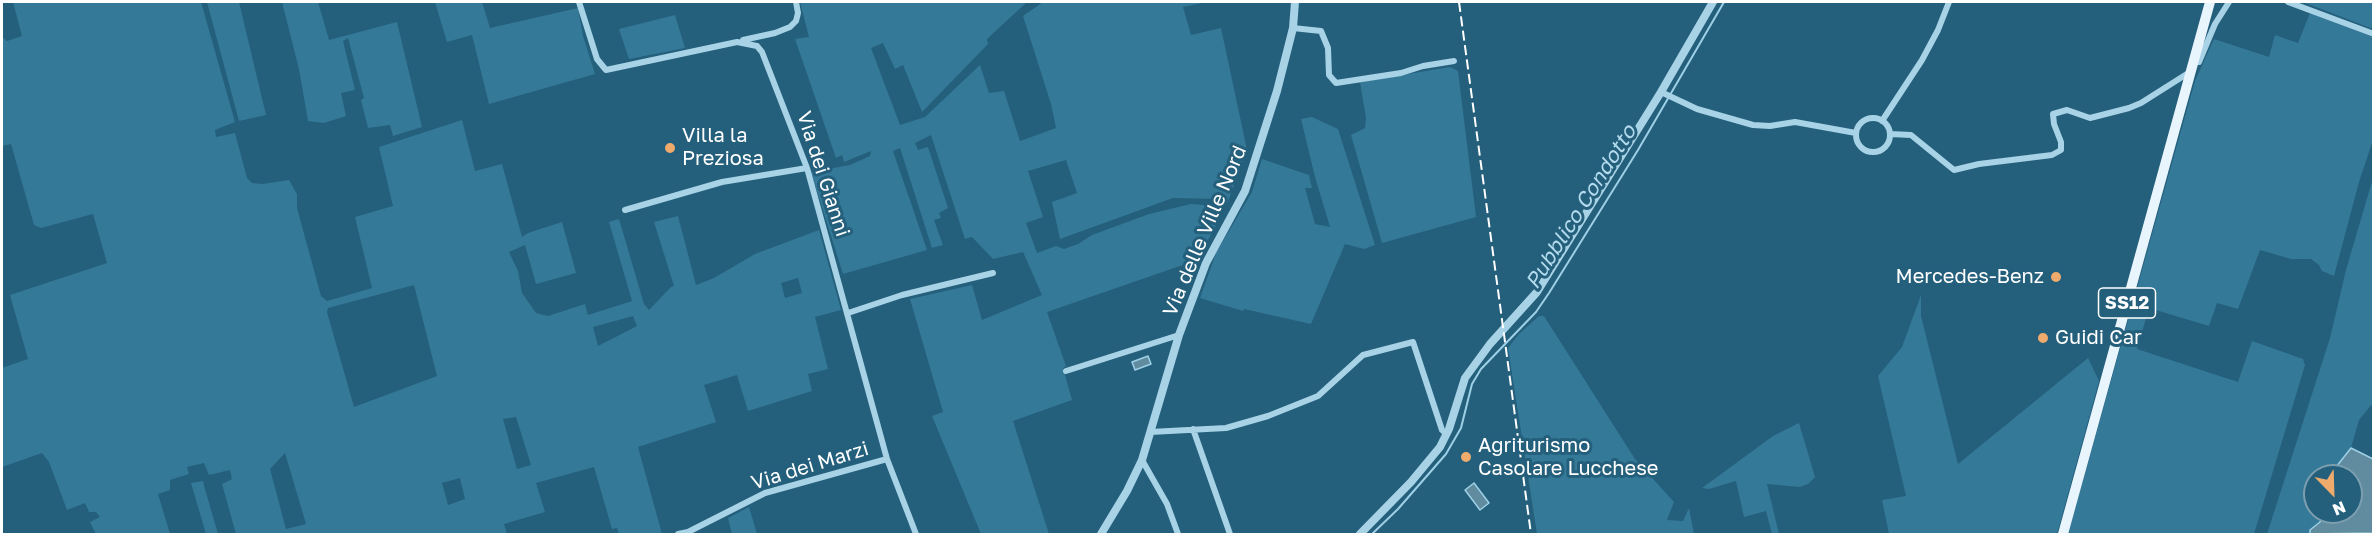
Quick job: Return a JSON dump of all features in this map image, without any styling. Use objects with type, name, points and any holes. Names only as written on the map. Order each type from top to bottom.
[{"type":"main road","name":"SS12","points":[[2063,534],[2210,2]]},
{"type":"street","points":[[579,2],[597,59],[606,70],[774,33],[790,27],[796,21],[798,13],[796,2]]},
{"type":"street","name":"Via delle Ville Nord","points":[[1101,534],[1127,491],[1142,460],[1179,335],[1206,263],[1245,191],[1277,91],[1293,28],[1295,2]]},
{"type":"street","points":[[1360,534],[1411,482],[1440,447],[1465,378],[1490,344],[1537,292],[1663,94],[1713,2]]},
{"type":"street","points":[[1881,121],[1922,60],[1938,30],[1949,2]]},
{"type":"street","points":[[1890,134],[1911,135],[1954,170],[1979,164],[2052,155],[2061,150],[2061,142],[2054,124],[2054,114],[2067,110],[2090,118],[2141,103],[2199,62],[2215,24],[2229,2]]},
{"type":"street","points":[[2288,2],[2373,34]]},
{"type":"street","points":[[1293,28],[1321,31],[1328,48],[1329,75],[1336,83],[1401,74],[1423,66],[1454,61]]},
{"type":"street","name":"Via dei Gianni","points":[[737,42],[757,46],[762,52],[807,168],[887,459],[916,534]]},
{"type":"street","points":[[1663,94],[1697,109],[1753,124],[1770,126],[1795,122],[1856,133]]},
{"type":"street","points":[[1871,118],[1881,121],[1890,134],[1883,149],[1872,152],[1861,148],[1856,138],[1857,128],[1871,118]]},
{"type":"street","points":[[625,210],[722,182],[807,168]]},
{"type":"street","points":[[848,314],[902,295],[993,273]]},
{"type":"street","points":[[1066,371],[1179,335]]},
{"type":"street","points":[[1150,432],[1226,428],[1268,416],[1318,396],[1363,355],[1413,342],[1442,430],[1446,434]]},
{"type":"street","points":[[1192,429],[1230,534]]},
{"type":"street","name":"Via dei Marzi","points":[[678,534],[688,532],[765,493],[887,459]]},
{"type":"street","points":[[1142,460],[1167,504],[1178,534]]},
{"type":"shaded area","points":[[13,2],[201,2],[235,122],[215,130],[216,137],[235,133],[247,178],[252,183],[263,184],[289,180],[297,194],[297,208],[321,296],[327,301],[372,288],[355,217],[393,206],[379,147],[462,120],[475,171],[502,164],[522,237],[562,222],[576,273],[536,284],[525,245],[509,252],[518,271],[522,293],[536,313],[548,316],[585,304],[588,315],[632,301],[609,222],[619,219],[644,304],[649,310],[674,286],[654,222],[678,216],[696,285],[714,278],[755,254],[819,230],[841,310],[815,317],[828,369],[808,374],[812,391],[748,411],[737,375],[704,385],[716,422],[638,447],[662,534],[619,534],[617,528],[612,529],[594,467],[536,483],[545,512],[504,524],[507,534],[236,534],[222,484],[232,479],[230,470],[209,475],[204,463],[187,467],[189,474],[170,480],[170,490],[158,494],[170,534],[96,534],[90,522],[100,517],[96,512],[89,512],[85,503],[67,510],[49,462],[42,453],[2,467],[2,368],[28,359],[10,295],[107,263],[93,214],[41,228],[34,225],[11,144],[2,146],[2,37],[7,41],[22,36]],"holes":[[[798,278],[802,293],[785,298],[781,283]],[[414,285],[437,376],[354,407],[327,312],[328,308]],[[633,316],[637,326],[598,346],[593,327]],[[516,417],[531,465],[517,469],[503,419]],[[285,453],[306,524],[286,529],[270,469]],[[460,478],[465,499],[448,505],[442,483]]]},
{"type":"shaded area","points":[[207,2],[239,2],[266,115],[239,121]]},
{"type":"shaded area","points":[[282,2],[318,2],[329,40],[397,22],[422,127],[393,136],[390,125],[368,128],[361,100],[364,98],[348,38],[343,41],[355,90],[341,93],[346,116],[324,123],[308,121],[299,69]]},
{"type":"shaded area","points":[[435,2],[482,2],[490,28],[578,8],[583,36],[595,74],[489,104],[472,35],[447,42]]},
{"type":"shaded area","points":[[800,2],[1027,2],[987,39],[988,44],[922,112],[903,65],[895,69],[883,43],[871,48],[900,125],[925,117],[980,65],[989,93],[1004,91],[1020,141],[1056,128],[1051,104],[1023,16],[1043,2],[1207,2],[1183,7],[1191,35],[1221,28],[1247,150],[1227,204],[1221,208],[1220,218],[1197,260],[1047,312],[1066,366],[1063,368],[1072,400],[1013,421],[1049,534],[981,534],[932,416],[943,412],[910,299],[972,285],[982,320],[1042,295],[1023,252],[993,259],[972,237],[965,239],[931,135],[915,143],[918,150],[928,147],[948,208],[939,213],[941,218],[934,220],[943,245],[932,248],[900,148],[893,151],[927,250],[843,274],[811,172],[850,165],[870,156],[871,151],[844,162],[842,155],[836,158],[795,39],[809,37]],"holes":[[[1066,160],[1077,193],[1052,202],[1060,239],[1173,198],[1221,199],[1217,206],[1191,204],[1149,214],[1092,235],[1064,249],[1056,246],[1037,253],[1026,223],[1043,217],[1028,171]]]},
{"type":"shaded area","points":[[2303,2],[2373,2],[2373,29]]},
{"type":"shaded area","points":[[2310,13],[2373,37],[2373,140],[2359,182],[2334,276],[2322,271],[2319,265],[2311,259],[2291,259],[2260,250],[2238,309],[2217,303],[2209,326],[2149,308],[2137,349],[2238,382],[2252,341],[2303,359],[2305,365],[2254,534],[2068,534],[2195,81],[2214,39],[2269,57],[2275,35],[2298,43]]},
{"type":"shaded area","points":[[675,15],[685,48],[629,59],[619,29]]},
{"type":"shaded area","points":[[1450,67],[1458,71],[1476,217],[1382,243],[1351,135],[1365,128],[1366,118],[1360,82]]},
{"type":"shaded area","points":[[1312,117],[1338,129],[1375,245],[1364,249],[1345,244],[1311,324],[1244,309],[1243,311],[1200,298],[1216,253],[1252,192],[1262,159],[1309,175],[1312,188],[1305,188],[1315,224],[1330,227],[1301,119]]},
{"type":"shaded area","points":[[2373,178],[2373,403],[2359,420],[2351,448],[2338,464],[2303,464],[2303,524],[2318,524],[2310,530],[2310,534],[2267,534],[2330,338],[2346,270]]},
{"type":"shaded area","points":[[1921,295],[1921,316],[1958,464],[2088,358],[2099,381],[2057,534],[1889,534],[1882,500],[1906,496],[1878,376],[1902,347]]},
{"type":"shaded area","points":[[1539,316],[1544,316],[1635,459],[1674,502],[1667,520],[1683,521],[1689,508],[1694,534],[1537,534],[1508,348],[1519,334]]},
{"type":"shaded area","points":[[1148,356],[1151,364],[1135,370],[1132,362]]},
{"type":"shaded area","points":[[1799,423],[1815,477],[1808,484],[1800,487],[1767,484],[1779,534],[1772,534],[1766,511],[1744,517],[1736,481],[1709,489],[1702,488],[1773,436]]},
{"type":"shaded area","points":[[2351,448],[2373,459],[2373,533],[2310,534],[2310,530],[2318,524],[2363,524],[2363,464],[2338,464]]},
{"type":"shaded area","points":[[203,481],[218,534],[206,534],[191,483]]},
{"type":"shaded area","points":[[1474,483],[1489,503],[1480,510],[1465,490]]},
{"type":"shaded area","points":[[749,507],[757,534],[732,534],[728,518]]},
{"type":"waterway","name":"Pubblico Condotto","points":[[1372,534],[1398,509],[1446,454],[1461,428],[1472,384],[1481,369],[1536,312],[1549,293],[1638,150],[1724,2]]},
{"type":"railway","points":[[1459,2],[1531,534]]},
{"type":"place","name":"Villa la Preziosa","points":[[670,148]]},
{"type":"place","name":"Mercedes-Benz","points":[[2056,277]]},
{"type":"place","name":"Guidi Car","points":[[2043,338]]},
{"type":"place","name":"Agriturismo Casolare Lucchese","points":[[1466,457]]}]
